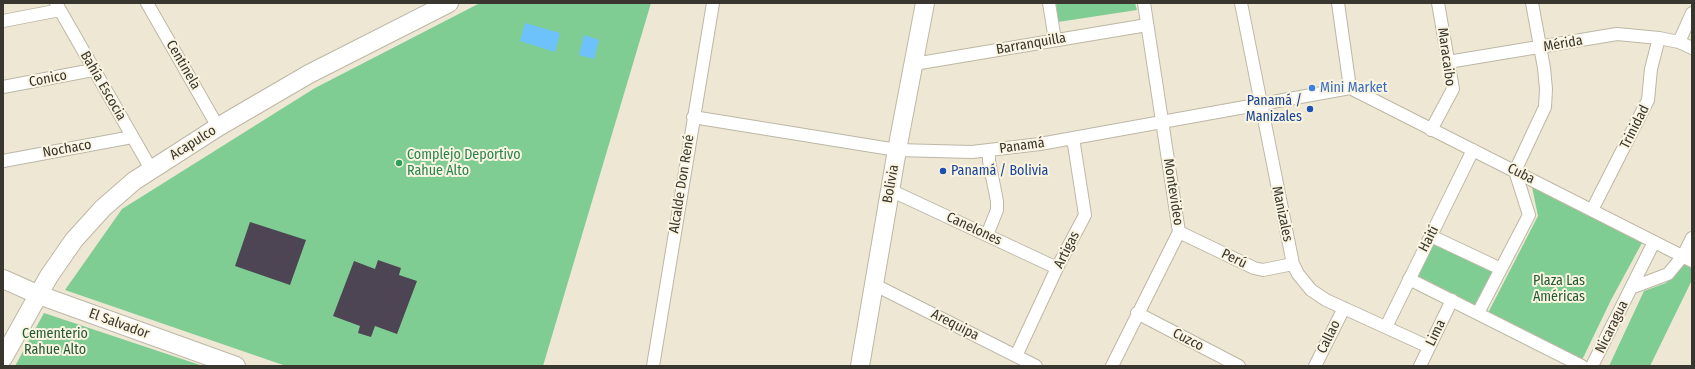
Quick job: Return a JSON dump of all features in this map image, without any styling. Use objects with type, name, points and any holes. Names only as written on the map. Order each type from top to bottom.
[{"type":"street","name":"Centinela","points":[[147,3],[218,127]]},
{"type":"street","name":"Acapulco","points":[[3,358],[61,257],[88,223],[118,194],[151,169],[218,127],[309,74],[449,3]]},
{"type":"street","name":"Alcalde Don René","points":[[653,366],[713,3]]},
{"type":"street","name":"Bolivia","points":[[860,366],[873,284],[925,3]]},
{"type":"street","points":[[1050,3],[1055,40]]},
{"type":"street","name":"Montevideo","points":[[1112,366],[1137,313],[1179,232],[1144,3]]},
{"type":"street","name":"Manizales","points":[[1241,3],[1293,264],[1298,274],[1311,290],[1326,300],[1430,347]]},
{"type":"street","points":[[1338,3],[1350,88]]},
{"type":"street","name":"Maracaibo","points":[[1431,130],[1452,89],[1438,3]]},
{"type":"street","points":[[1478,313],[1529,215],[1515,171],[1545,107],[1546,89],[1532,3]]},
{"type":"street","points":[[3,22],[58,6]]},
{"type":"street","name":"Bahía Escocia","points":[[58,6],[93,70],[151,169]]},
{"type":"street","points":[[1679,42],[1692,13]]},
{"type":"street","name":"Barranquilla","points":[[914,64],[1147,24]]},
{"type":"street","name":"Mérida","points":[[1448,62],[1540,48],[1617,34],[1659,38],[1679,42],[1692,48]]},
{"type":"street","name":"Trinidad","points":[[1592,210],[1648,100],[1651,69],[1659,38]]},
{"type":"street","name":"Conico","points":[[3,87],[93,70]]},
{"type":"street","name":"Panamá","points":[[693,117],[897,150],[947,152],[989,150],[1033,145],[1350,88]]},
{"type":"street","name":"Cuba","points":[[1350,88],[1687,259]]},
{"type":"street","name":"Nochaco","points":[[3,161],[132,137]]},
{"type":"street","name":"Artigas","points":[[1016,356],[1057,268],[1085,215],[1073,138]]},
{"type":"street","points":[[987,235],[997,210],[997,201],[989,162],[989,150]]},
{"type":"street","name":"Haití","points":[[1386,327],[1473,150]]},
{"type":"street","name":"Canelones","points":[[890,190],[1057,268]]},
{"type":"street","name":"Perú","points":[[1179,232],[1254,268],[1263,270],[1293,264]]},
{"type":"street","points":[[1431,236],[1501,269]]},
{"type":"street","name":"Nicaragua","points":[[1631,288],[1668,274],[1687,259],[1692,238]]},
{"type":"street","name":"Nicaragua","points":[[1592,366],[1654,242]]},
{"type":"street","points":[[1409,279],[1582,366]]},
{"type":"street","name":"El Salvador","points":[[3,280],[39,295],[236,366]]},
{"type":"street","name":"Arequipa","points":[[873,284],[1036,366]]},
{"type":"street","name":"Lima","points":[[1420,366],[1452,300]]},
{"type":"street","name":"Callao","points":[[1315,366],[1344,308]]},
{"type":"street","name":"Cuzco","points":[[1137,313],[1239,366]]},
{"type":"green space","name":"Complejo Deportivo Rahue Alto","points":[[480,3],[651,3],[543,366],[286,366],[65,290],[122,209],[315,88]]},
{"type":"green space","points":[[1056,3],[1135,3],[1137,10],[1058,22]]},
{"type":"green space","name":"Plaza Las Américas","points":[[1532,187],[1643,241],[1611,300],[1582,360],[1488,313],[1538,216]]},
{"type":"green space","points":[[1432,241],[1495,270],[1476,308],[1414,278]]},
{"type":"green space","points":[[1683,264],[1692,268],[1692,280],[1650,366],[1609,366],[1644,291],[1666,283]]},
{"type":"green space","name":"Cementerio Rahue Alto","points":[[44,313],[203,366],[15,366]]},
{"type":"water","points":[[525,23],[560,33],[555,52],[520,41]]},
{"type":"water","points":[[584,35],[599,40],[594,59],[579,55]]},
{"type":"building","points":[[250,222],[306,240],[290,285],[235,266]]},
{"type":"building","points":[[378,260],[401,268],[399,275],[417,281],[397,334],[375,326],[371,337],[358,333],[360,326],[333,316],[354,261],[375,269]]},
{"type":"place","name":"Mini Market","points":[[1312,88]]},
{"type":"place","name":"Panamá / Manizales","points":[[1310,109]]},
{"type":"place","name":"Complejo Deportivo Rahue Alto","points":[[399,163]]},
{"type":"place","name":"Panamá / Bolivia","points":[[943,171]]}]
